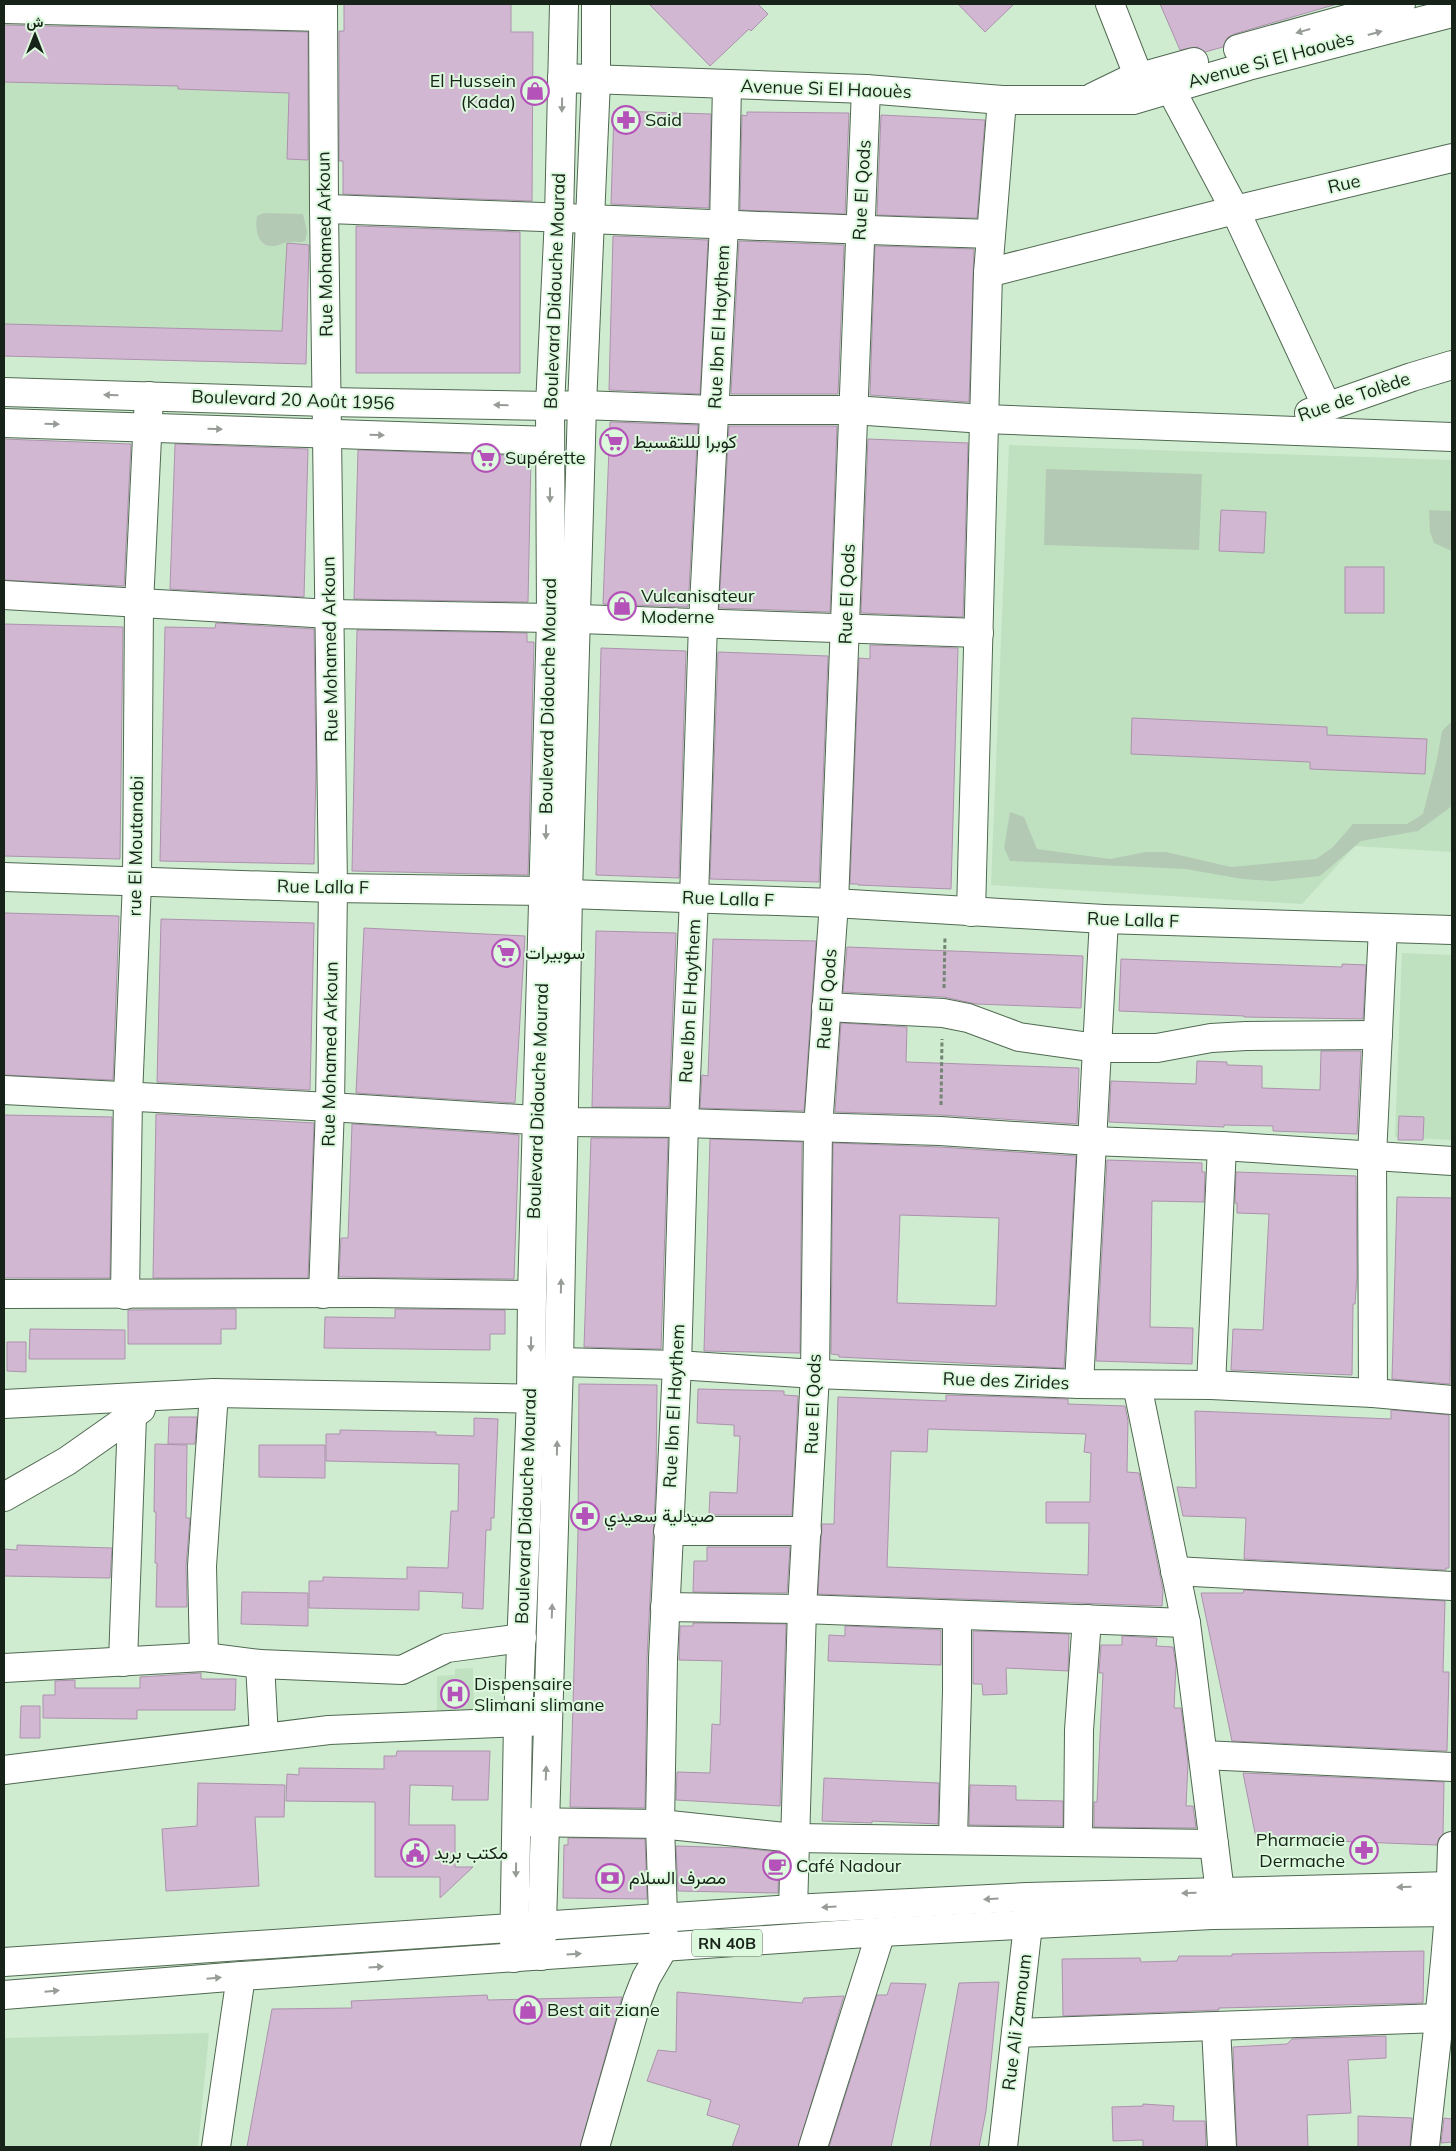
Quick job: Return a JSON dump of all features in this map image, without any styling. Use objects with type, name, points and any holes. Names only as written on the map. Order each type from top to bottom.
[{"type":"street","name":"Boulevard Didouche Mourad","points":[[564,4],[559,217],[550,406],[550,440],[564,619]]},
{"type":"street","name":"Boulevard Didouche Mourad","points":[[528,1957],[528,1927],[517,1822],[518,1722],[531,1398],[532,1295],[538,1120],[556,893],[564,619],[582,405],[596,80],[596,4]]},
{"type":"street","points":[[1110,4],[1152,87],[1235,210],[1327,408]]},
{"type":"street","name":"Avenue Si El Haouès","points":[[1152,87],[1401,4]]},
{"type":"street","points":[[4,9],[323,10]]},
{"type":"street","name":"Rue Mohamed Arkoun","points":[[323,10],[333,888],[330,1107],[323,1294]]},
{"type":"street","name":"Avenue Si El Haouès","points":[[562,78],[866,89],[1002,100],[1090,99],[1118,84],[1152,87],[1452,13]]},
{"type":"street","name":"Rue Ibn El Haythem","points":[[664,1947],[660,1824],[665,1607],[677,1365],[703,624],[724,226],[727,85]]},
{"type":"street","name":"Rue El Qods","points":[[793,1909],[802,1609],[815,1374],[818,1128],[834,903],[866,89]]},
{"type":"street","points":[[971,912],[988,273],[1002,100]]},
{"type":"street","name":"Rue","points":[[988,273],[1235,210],[1452,158]]},
{"type":"street","points":[[324,209],[559,217],[724,226],[991,234]]},
{"type":"street","name":"Rue de Tolède","points":[[1257,430],[1452,365]]},
{"type":"street","name":"Boulevard 20 Août 1956","points":[[4,392],[327,402],[582,405],[714,410],[853,410],[984,420],[1452,437]]},
{"type":"street","name":"rue El Moutanabi","points":[[125,1295],[128,1096],[136,882],[139,604],[146,427],[149,396]]},
{"type":"street","name":"Boulevard 20 Août 1956","points":[[4,423],[550,440]]},
{"type":"street","points":[[4,595],[330,614],[564,619],[979,633]]},
{"type":"street","name":"Rue Lalla F","points":[[4,877],[834,903],[1104,919],[1452,930]]},
{"type":"street","name":"Boulevard Didouche Mourad","points":[[528,1927],[544,1822],[560,1362],[565,1122],[556,893]]},
{"type":"street","points":[[1079,1384],[1104,919]]},
{"type":"street","points":[[1373,1393],[1372,1156],[1383,928]]},
{"type":"street","points":[[826,1008],[943,1013],[968,1018],[1019,1037],[1097,1048],[1157,1048],[1212,1038],[1246,1036],[1378,1035]]},
{"type":"street","points":[[4,1090],[330,1107],[565,1122],[684,1123],[940,1131],[1091,1141],[1222,1146],[1452,1161]]},
{"type":"street","points":[[1211,1385],[1222,1146]]},
{"type":"street","points":[[4,1294],[532,1295]]},
{"type":"street","name":"Rue des Zirides","points":[[560,1362],[677,1365],[815,1374],[1079,1384],[1211,1385],[1373,1393],[1452,1400]]},
{"type":"street","points":[[1137,1384],[1186,1623],[1220,1892]]},
{"type":"street","points":[[204,1658],[202,1566],[214,1393]]},
{"type":"street","points":[[4,1404],[214,1393],[558,1400]]},
{"type":"street","points":[[4,1497],[66,1462],[159,1396]]},
{"type":"street","points":[[123,1662],[132,1416]]},
{"type":"street","points":[[668,1530],[807,1531]]},
{"type":"street","points":[[1175,1571],[1452,1586]]},
{"type":"street","points":[[665,1607],[802,1609],[1186,1623]]},
{"type":"street","points":[[953,1839],[957,1615]]},
{"type":"street","points":[[1078,1842],[1079,1730],[1087,1619]]},
{"type":"street","points":[[4,1668],[204,1658],[260,1664],[402,1670],[447,1648],[522,1638]]},
{"type":"street","points":[[260,1664],[264,1737]]},
{"type":"street","points":[[4,1770],[329,1730],[548,1721]]},
{"type":"street","points":[[1203,1756],[1452,1767]]},
{"type":"street","points":[[517,1822],[660,1824],[794,1838],[1214,1844]]},
{"type":"street","points":[[1424,2147],[1442,2069],[1440,2018],[1451,1899],[1452,1846]]},
{"type":"street","name":"RN 40B","points":[[4,1962],[663,1917],[1027,1897],[1220,1892],[1451,1899]]},
{"type":"street","name":"Rue Ali Zamoum","points":[[1003,2147],[1028,1925],[1027,1897]]},
{"type":"street","name":"RN 40B","points":[[4,1994],[880,1932],[1212,1915],[1451,1899]]},
{"type":"street","points":[[813,2147],[880,1932]]},
{"type":"street","points":[[595,2147],[637,2001],[646,1978],[664,1947]]},
{"type":"street","points":[[216,2147],[241,1976]]},
{"type":"street","points":[[1016,2032],[1216,2027],[1440,2018]]},
{"type":"street","points":[[1216,2027],[1222,2147]]},
{"type":"shaded area","points":[[4,22],[313,30],[306,364],[4,356]]},
{"type":"shaded area","points":[[264,213],[303,214],[307,232],[305,241],[287,242],[273,246],[263,243],[258,236],[256,221],[257,216]]},
{"type":"shaded area","points":[[1009,445],[1452,460],[1452,852],[1355,846],[1302,904],[991,885]]},
{"type":"shaded area","points":[[1046,469],[1202,474],[1199,550],[1044,545]]},
{"type":"shaded area","points":[[1429,510],[1452,511],[1452,551],[1434,543],[1430,532]]},
{"type":"shaded area","points":[[1452,721],[1452,806],[1418,831],[1361,841],[1320,876],[1273,881],[1242,879],[1186,869],[1010,861],[1004,848],[1010,812],[1024,817],[1037,849],[1110,859],[1146,852],[1166,852],[1231,867],[1316,859],[1333,847],[1353,824],[1407,824],[1423,814],[1442,731]]},
{"type":"shaded area","points":[[1402,953],[1452,955],[1452,1140],[1395,1137]]},
{"type":"shaded area","name":"Dispensaire Slimani slimane","points":[[473,1668],[474,1713],[437,1714],[437,1676],[455,1675],[455,1669]]},
{"type":"shaded area","points":[[209,2033],[198,2147],[4,2147],[4,2038]]},
{"type":"building","points":[[344,4],[511,4],[511,32],[533,32],[532,201],[343,194],[343,161],[339,161],[339,31],[344,31]]},
{"type":"building","points":[[649,4],[758,4],[768,14],[751,31],[749,29],[710,66]]},
{"type":"building","points":[[958,4],[1014,4],[985,32]]},
{"type":"building","points":[[1160,4],[1337,4],[1234,34],[1227,38],[1223,47],[1205,52],[1197,47],[1180,50]]},
{"type":"building","points":[[4,25],[308,32],[308,160],[287,159],[289,93],[178,89],[178,86],[4,82]]},
{"type":"building","points":[[614,111],[711,114],[709,208],[611,204]]},
{"type":"building","points":[[747,112],[849,113],[845,214],[740,210],[742,115],[747,116]]},
{"type":"building","points":[[881,115],[985,120],[977,218],[877,215]]},
{"type":"building","points":[[356,226],[520,232],[520,373],[356,373]]},
{"type":"building","points":[[613,236],[708,240],[700,394],[609,390]]},
{"type":"building","points":[[739,241],[844,245],[838,394],[731,394]]},
{"type":"building","points":[[287,243],[309,245],[306,364],[4,356],[4,324],[282,331]]},
{"type":"building","points":[[875,246],[974,249],[969,402],[870,395]]},
{"type":"building","points":[[610,422],[698,425],[688,607],[603,604]]},
{"type":"building","points":[[729,426],[837,426],[830,612],[719,608]]},
{"type":"building","points":[[4,439],[131,444],[124,586],[4,580]]},
{"type":"building","points":[[868,439],[968,443],[963,617],[861,613]]},
{"type":"building","points":[[175,444],[308,449],[304,597],[170,589]]},
{"type":"building","points":[[358,450],[531,456],[528,602],[354,599]]},
{"type":"building","points":[[1221,510],[1266,512],[1264,553],[1219,551]]},
{"type":"building","points":[[1345,567],[1384,567],[1384,613],[1345,613]]},
{"type":"building","points":[[216,623],[314,629],[316,767],[314,864],[160,861],[165,627],[215,628]]},
{"type":"building","points":[[4,624],[123,627],[120,859],[4,856]]},
{"type":"building","points":[[357,630],[527,633],[527,642],[534,642],[528,875],[352,871]]},
{"type":"building","points":[[870,645],[958,648],[951,889],[850,884],[859,658],[870,659]]},
{"type":"building","points":[[601,648],[686,651],[679,878],[596,875]]},
{"type":"building","points":[[718,652],[828,656],[819,882],[710,879]]},
{"type":"building","points":[[1132,718],[1327,727],[1327,735],[1427,739],[1425,774],[1310,769],[1310,762],[1131,754]]},
{"type":"building","points":[[4,913],[119,916],[113,1080],[4,1075]]},
{"type":"building","points":[[161,919],[314,923],[310,1090],[157,1082]]},
{"type":"building","points":[[364,928],[525,936],[515,1103],[356,1093]]},
{"type":"building","points":[[596,931],[676,933],[669,1107],[592,1107]]},
{"type":"building","points":[[713,939],[816,941],[804,1111],[700,1108],[702,1075],[708,1076]]},
{"type":"building","points":[[847,947],[1083,956],[1081,1008],[976,1004],[944,997],[843,992]]},
{"type":"building","points":[[1121,959],[1342,967],[1342,964],[1366,965],[1363,1019],[1244,1017],[1119,1011]]},
{"type":"building","points":[[841,1023],[907,1027],[906,1062],[1079,1068],[1077,1124],[941,1115],[835,1112]]},
{"type":"building","points":[[1321,1051],[1361,1051],[1357,1134],[1273,1131],[1273,1126],[1224,1125],[1224,1127],[1109,1122],[1111,1081],[1196,1084],[1197,1061],[1227,1062],[1227,1065],[1262,1066],[1262,1088],[1320,1090]]},
{"type":"building","points":[[156,1114],[314,1123],[308,1278],[153,1278]]},
{"type":"building","points":[[4,1115],[112,1117],[110,1278],[4,1278]]},
{"type":"building","points":[[1399,1116],[1424,1117],[1423,1140],[1398,1140]]},
{"type":"building","points":[[352,1124],[519,1135],[514,1279],[339,1277],[341,1238],[348,1238]]},
{"type":"building","points":[[591,1138],[668,1138],[661,1349],[584,1347]]},
{"type":"building","points":[[710,1139],[802,1142],[800,1353],[704,1351]]},
{"type":"building","points":[[833,1143],[939,1147],[1076,1156],[1064,1368],[839,1357],[839,1355],[831,1354]],"holes":[[[900,1215],[999,1218],[996,1306],[897,1303]]]},
{"type":"building","points":[[1107,1160],[1202,1163],[1202,1172],[1205,1172],[1204,1202],[1152,1201],[1150,1327],[1193,1328],[1192,1364],[1096,1361]]},
{"type":"building","points":[[1236,1172],[1356,1176],[1357,1276],[1355,1304],[1353,1304],[1352,1375],[1231,1370],[1233,1329],[1263,1330],[1269,1214],[1237,1213],[1237,1203],[1235,1203]]},
{"type":"building","points":[[1397,1197],[1452,1198],[1450,1384],[1392,1379]]},
{"type":"building","points":[[236,1309],[236,1329],[221,1329],[221,1344],[128,1344],[128,1310]]},
{"type":"building","points":[[395,1309],[505,1310],[505,1334],[490,1334],[490,1350],[324,1348],[325,1317],[395,1318]]},
{"type":"building","points":[[30,1329],[125,1330],[125,1359],[29,1359]]},
{"type":"building","points":[[7,1342],[26,1342],[26,1372],[7,1371]]},
{"type":"building","points":[[579,1384],[657,1385],[656,1481],[647,1658],[645,1808],[570,1807],[578,1533]]},
{"type":"building","points":[[698,1389],[784,1391],[784,1395],[798,1396],[792,1515],[709,1515],[710,1492],[737,1493],[740,1436],[734,1436],[734,1425],[697,1423]]},
{"type":"building","points":[[946,1395],[1068,1399],[1068,1404],[1125,1406],[1128,1421],[1127,1472],[1139,1473],[1163,1590],[1162,1606],[818,1594],[822,1524],[834,1524],[838,1397],[946,1401]],"holes":[[[928,1429],[1086,1434],[1084,1452],[1091,1453],[1090,1502],[1046,1502],[1046,1523],[1089,1523],[1088,1575],[887,1567],[891,1451],[927,1452]]]},
{"type":"building","points":[[1391,1410],[1449,1415],[1449,1568],[1446,1568],[1446,1570],[1244,1559],[1246,1518],[1183,1516],[1177,1487],[1196,1488],[1195,1411],[1391,1419]]},
{"type":"building","points":[[169,1417],[197,1417],[195,1444],[168,1444]]},
{"type":"building","points":[[474,1418],[498,1419],[494,1518],[491,1518],[491,1530],[486,1530],[483,1609],[462,1608],[463,1593],[419,1591],[419,1610],[309,1608],[309,1581],[323,1581],[323,1577],[407,1579],[407,1567],[448,1568],[451,1511],[458,1511],[459,1464],[326,1461],[326,1434],[340,1434],[340,1430],[436,1432],[436,1435],[474,1436]]},
{"type":"building","points":[[155,1444],[187,1445],[186,1518],[190,1518],[186,1566],[187,1607],[156,1607]]},
{"type":"building","points":[[259,1445],[325,1445],[325,1478],[259,1477]]},
{"type":"building","points":[[17,1545],[112,1548],[110,1578],[4,1576],[4,1549],[17,1550]]},
{"type":"building","points":[[707,1547],[790,1547],[787,1593],[693,1592],[694,1561],[707,1561]]},
{"type":"building","points":[[1244,1590],[1445,1601],[1443,1672],[1449,1672],[1447,1751],[1232,1741],[1201,1593],[1243,1593]]},
{"type":"building","points":[[242,1592],[308,1593],[308,1626],[241,1624]]},
{"type":"building","points":[[693,1623],[786,1624],[780,1806],[676,1800],[677,1772],[710,1773],[712,1724],[720,1725],[722,1661],[679,1660],[680,1626],[693,1626]]},
{"type":"building","points":[[845,1626],[941,1630],[941,1665],[828,1661],[829,1635],[845,1636]]},
{"type":"building","points":[[973,1631],[1069,1634],[1068,1671],[1006,1668],[1007,1694],[983,1695],[982,1684],[973,1684]]},
{"type":"building","points":[[1122,1636],[1157,1638],[1156,1646],[1173,1647],[1176,1665],[1174,1708],[1181,1708],[1188,1763],[1186,1806],[1193,1806],[1196,1828],[1094,1827],[1094,1802],[1097,1802],[1103,1673],[1099,1673],[1101,1645],[1122,1645]]},
{"type":"building","points":[[201,1673],[201,1679],[236,1679],[235,1710],[137,1710],[137,1719],[43,1718],[43,1695],[55,1695],[55,1681],[75,1680],[75,1688],[140,1688],[140,1677]]},
{"type":"building","points":[[21,1706],[40,1706],[40,1738],[20,1738]]},
{"type":"building","points":[[397,1751],[490,1751],[488,1800],[452,1800],[453,1786],[410,1785],[409,1825],[455,1825],[455,1867],[473,1867],[440,1898],[440,1877],[375,1877],[375,1802],[286,1801],[287,1774],[299,1775],[299,1768],[384,1769],[384,1756],[396,1756]]},
{"type":"building","points":[[1243,1773],[1444,1782],[1443,1834],[1439,1838],[1437,1845],[1256,1838]]},
{"type":"building","points":[[824,1778],[939,1783],[938,1824],[822,1821]]},
{"type":"building","points":[[198,1783],[285,1785],[284,1817],[255,1817],[259,1886],[166,1891],[162,1829],[197,1826]]},
{"type":"building","points":[[970,1785],[1016,1786],[1016,1800],[1063,1801],[1063,1826],[969,1825]]},
{"type":"building","points":[[568,1838],[645,1839],[647,1899],[563,1898],[564,1845],[568,1845]]},
{"type":"building","points":[[676,1846],[741,1848],[779,1852],[778,1893],[678,1891]]},
{"type":"building","points":[[1424,1951],[1423,2003],[1219,2008],[1219,2010],[1063,2016],[1062,1959],[1140,1958],[1141,1962],[1177,1961],[1179,1956]]},
{"type":"building","points":[[999,1982],[986,2111],[979,2147],[930,2147],[959,1983]]},
{"type":"building","points":[[891,1983],[926,1984],[891,2147],[829,2147],[877,1995],[887,1995]]},
{"type":"building","points":[[677,1992],[802,2003],[804,1998],[844,1996],[798,2147],[732,2147],[740,2125],[707,2115],[711,2100],[647,2081],[658,2050],[676,2052]]},
{"type":"building","points":[[487,1995],[488,2000],[622,1997],[580,2147],[247,2147],[272,2009],[352,2008],[351,2001]]},
{"type":"building","points":[[1386,2036],[1386,2058],[1348,2060],[1351,2113],[1307,2115],[1308,2147],[1237,2147],[1233,2047],[1287,2044],[1292,2039]]},
{"type":"building","points":[[1143,2104],[1174,2106],[1173,2121],[1205,2121],[1206,2147],[1143,2147],[1143,2140],[1113,2141],[1112,2107],[1143,2106]]},
{"type":"building","points":[[1358,2116],[1412,2118],[1410,2147],[1358,2147]]},
{"type":"building","points":[[1444,2118],[1452,2119],[1452,2142],[1441,2143]]},
{"type":"place","name":"El Hussein (Kada)","points":[[535,91]]},
{"type":"place","name":"Said","points":[[626,120]]},
{"type":"place","name":"كوبرا لللتقسيط","points":[[614,442]]},
{"type":"place","name":"Supérette","points":[[486,458]]},
{"type":"place","name":"Vulcanisateur Moderne","points":[[622,606]]},
{"type":"place","name":"سوبيرات","points":[[506,953]]},
{"type":"place","name":"صيدلية سعيدي","points":[[585,1516]]},
{"type":"place","name":"Dispensaire Slimani slimane","points":[[455,1694]]},
{"type":"place","name":"Pharmacie Dermache","points":[[1364,1850]]},
{"type":"place","name":"مكتب بريد","points":[[415,1853]]},
{"type":"place","name":"Café Nadour","points":[[777,1866]]},
{"type":"place","name":"مصرف السلام","points":[[610,1878]]},
{"type":"place","name":"Best ait ziane","points":[[528,2010]]}]
